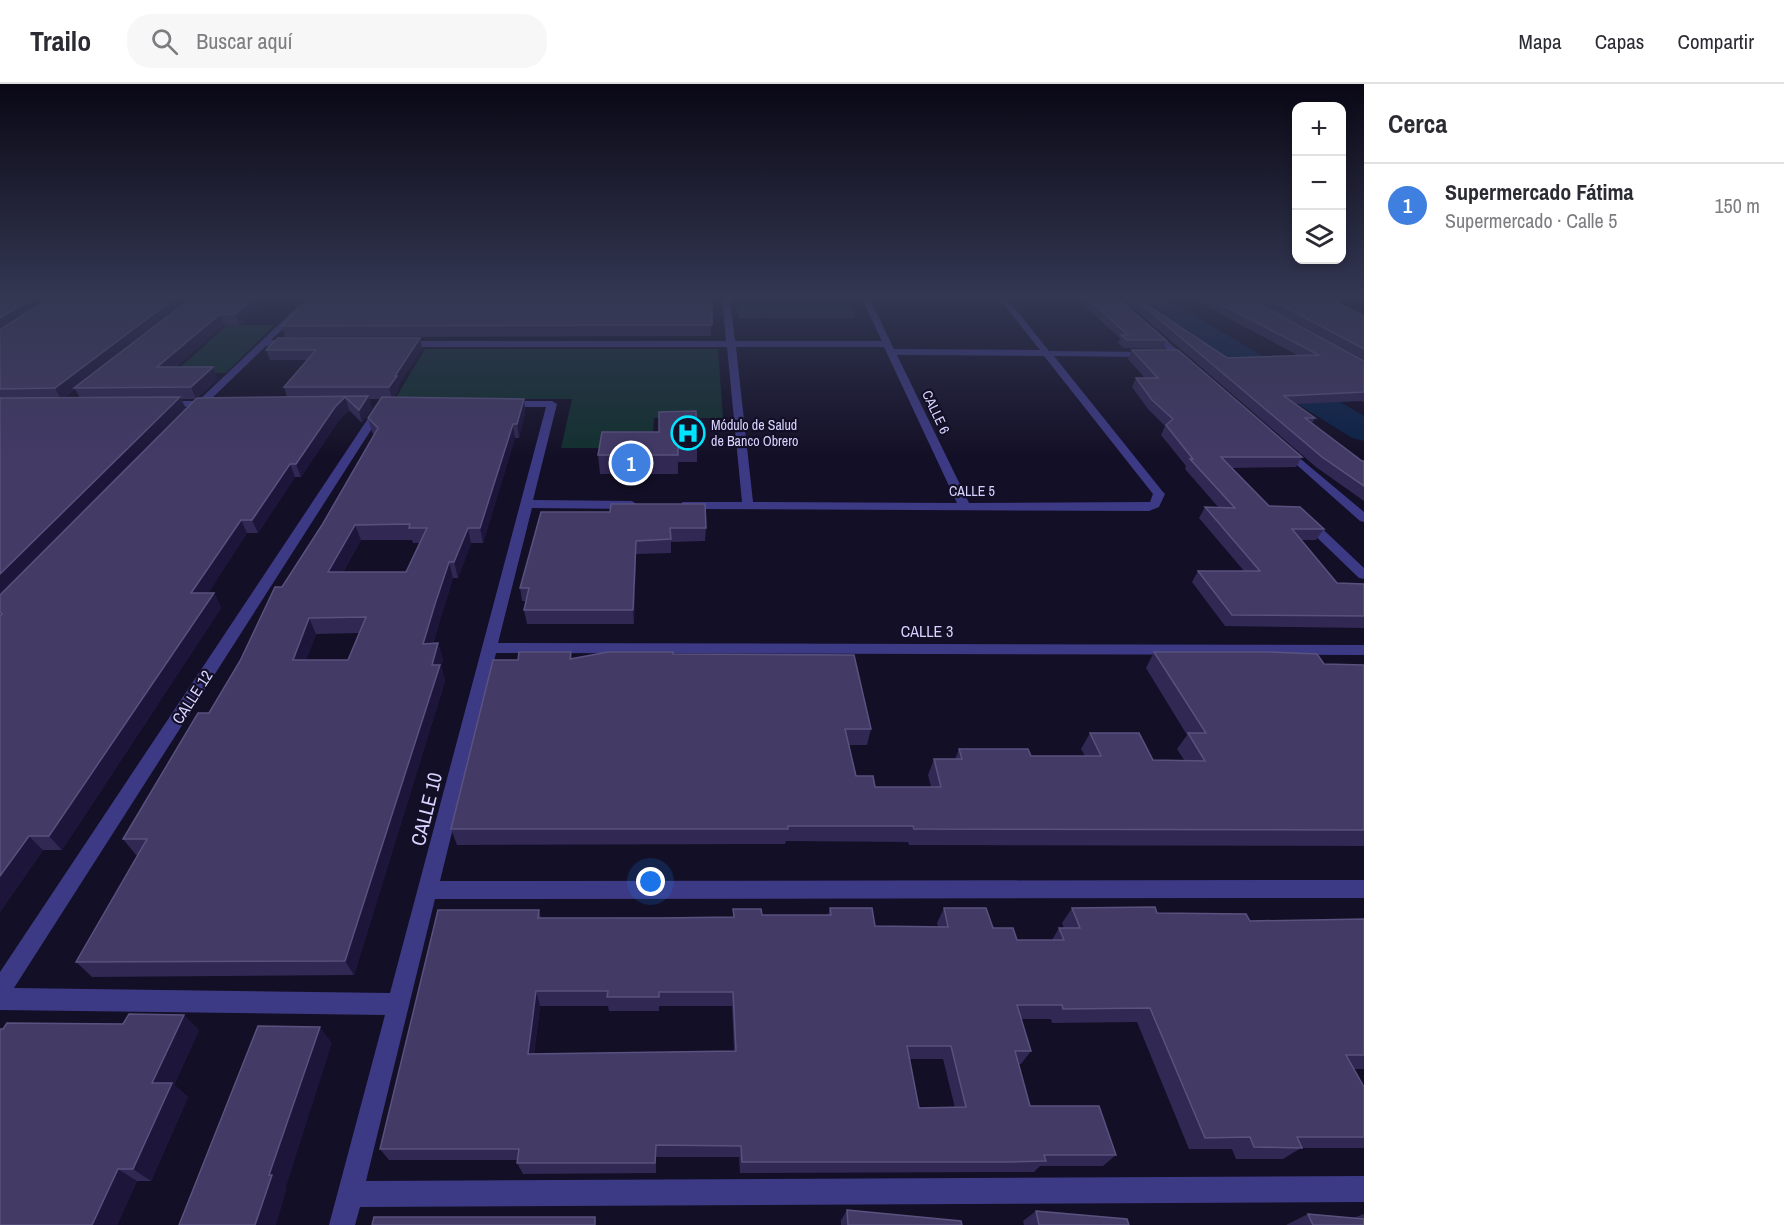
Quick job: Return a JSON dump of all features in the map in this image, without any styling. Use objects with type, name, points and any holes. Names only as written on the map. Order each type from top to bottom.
[{"type":"street","points":[[184,421],[256,350]]},
{"type":"street","points":[[733,350],[748,506]]},
{"type":"street","name":"CALLE 6","points":[[891,350],[965,506]]},
{"type":"street","points":[[961,350],[1177,354]]},
{"type":"street","name":"CALLE 5","points":[[678,505],[1149,507],[1155,504],[1159,494],[1045,350]]},
{"type":"street","points":[[1173,350],[1194,370]]},
{"type":"street","name":"CALLE 12","points":[[0,991],[383,403]]},
{"type":"street","points":[[152,404],[223,404]]},
{"type":"street","name":"CALLE 10","points":[[342,1225],[552,404],[496,404]]},
{"type":"street","points":[[1272,438],[1364,518]]},
{"type":"street","points":[[527,504],[643,505]]},
{"type":"street","points":[[1294,508],[1364,575]]},
{"type":"street","name":"CALLE 3","points":[[490,648],[1364,650]]},
{"type":"street","points":[[429,891],[1364,889]]},
{"type":"street","points":[[0,999],[399,1004]]},
{"type":"street","points":[[350,1194],[1364,1189]]},
{"type":"green space","points":[[199,350],[249,350],[226,373],[174,373]]},
{"type":"green space","points":[[424,350],[718,350],[723,418],[654,418],[652,448],[561,448],[572,399],[395,399]]},
{"type":"building","points":[[0,350],[105,350],[55,388],[0,389]]},
{"type":"building","points":[[123,350],[177,350],[157,367],[213,367],[191,387],[74,388]]},
{"type":"building","points":[[316,350],[412,350],[389,387],[284,387]]},
{"type":"building","points":[[1132,350],[1178,350],[1302,457],[1221,457],[1269,506],[1300,507],[1324,529],[1292,529],[1337,583],[1364,584],[1364,616],[1232,615],[1198,571],[1260,571],[1205,507],[1235,508],[1190,459],[1193,459],[1166,425],[1173,419],[1152,400],[1136,378],[1158,378]]},
{"type":"building","points":[[1196,350],[1215,350],[1227,358],[1319,355],[1310,350],[1344,350],[1364,361],[1364,392],[1284,396],[1315,418],[1305,418],[1364,461],[1364,486],[1322,457]]},
{"type":"building","points":[[368,396],[359,410],[345,397],[335,407],[296,464],[290,464],[252,520],[241,520],[191,593],[214,593],[49,836],[29,836],[0,876],[0,616],[2,614],[0,595],[197,398]]},
{"type":"building","points":[[180,397],[0,574],[0,398]]},
{"type":"building","points":[[382,397],[524,399],[517,424],[513,424],[480,528],[468,528],[454,562],[449,562],[435,604],[423,644],[438,643],[432,665],[440,665],[345,961],[76,962],[147,839],[123,839],[198,713],[209,713],[240,661],[275,587],[282,587],[322,525],[378,428],[368,418]],"holes":[[[410,524],[409,528],[427,528],[406,572],[328,572],[355,525]],[[366,617],[348,660],[293,660],[309,618]]]},
{"type":"building","points":[[696,411],[697,444],[678,444],[678,455],[598,455],[602,432],[659,432],[659,412]]},
{"type":"building","points":[[611,504],[705,504],[706,528],[670,528],[671,539],[636,541],[633,610],[524,610],[529,588],[520,588],[541,512],[610,512]]},
{"type":"building","points":[[519,652],[571,652],[570,659],[608,652],[854,655],[871,729],[845,729],[856,776],[873,776],[875,787],[941,787],[934,759],[962,759],[959,749],[1028,749],[1031,756],[1101,756],[1090,733],[1139,733],[1153,760],[1205,761],[1188,733],[1206,733],[1154,652],[1317,654],[1324,664],[1364,665],[1364,830],[914,829],[913,826],[788,826],[788,829],[451,829],[493,660],[518,660]]},
{"type":"building","points":[[1155,907],[1157,913],[1246,914],[1250,921],[1364,919],[1364,1055],[1346,1055],[1364,1087],[1364,1137],[1297,1137],[1302,1148],[1254,1147],[1250,1137],[1205,1138],[1150,1008],[1063,1009],[1062,1005],[1017,1005],[1031,1051],[1015,1051],[1030,1106],[1099,1106],[1116,1155],[1044,1155],[1046,1161],[1009,1162],[742,1162],[741,1146],[656,1145],[655,1163],[517,1163],[519,1149],[380,1149],[438,910],[539,910],[538,918],[660,918],[734,917],[733,909],[761,909],[762,915],[831,915],[830,908],[872,908],[875,926],[948,927],[944,908],[986,908],[993,928],[1013,928],[1017,940],[1064,940],[1059,928],[1080,928],[1072,908]],"holes":[[[536,991],[608,991],[607,997],[659,997],[659,992],[733,992],[736,1051],[528,1054]],[[907,1046],[951,1046],[966,1107],[919,1108]]]},
{"type":"building","points":[[129,1014],[184,1015],[152,1083],[172,1083],[133,1169],[118,1169],[92,1225],[0,1225],[0,1029],[3,1029],[7,1023],[123,1024]]},
{"type":"building","points":[[258,1026],[320,1027],[269,1175],[272,1175],[255,1225],[179,1225]]},
{"type":"building","points":[[847,1210],[961,1221],[962,1225],[848,1225]]},
{"type":"building","points":[[1036,1211],[1127,1219],[1129,1225],[1039,1225]]},
{"type":"building","points":[[1308,1214],[1364,1219],[1364,1225],[1313,1225]]},
{"type":"building","points":[[374,1217],[595,1217],[595,1225],[372,1225]]},
{"type":"waterway","points":[[1231,350],[1364,431]]},
{"type":"place","name":"Módulo de Salud de Banco Obrero","points":[[688,433]]},
{"type":"place","name":"Supermercado Fátima","points":[[631,463]]}]
